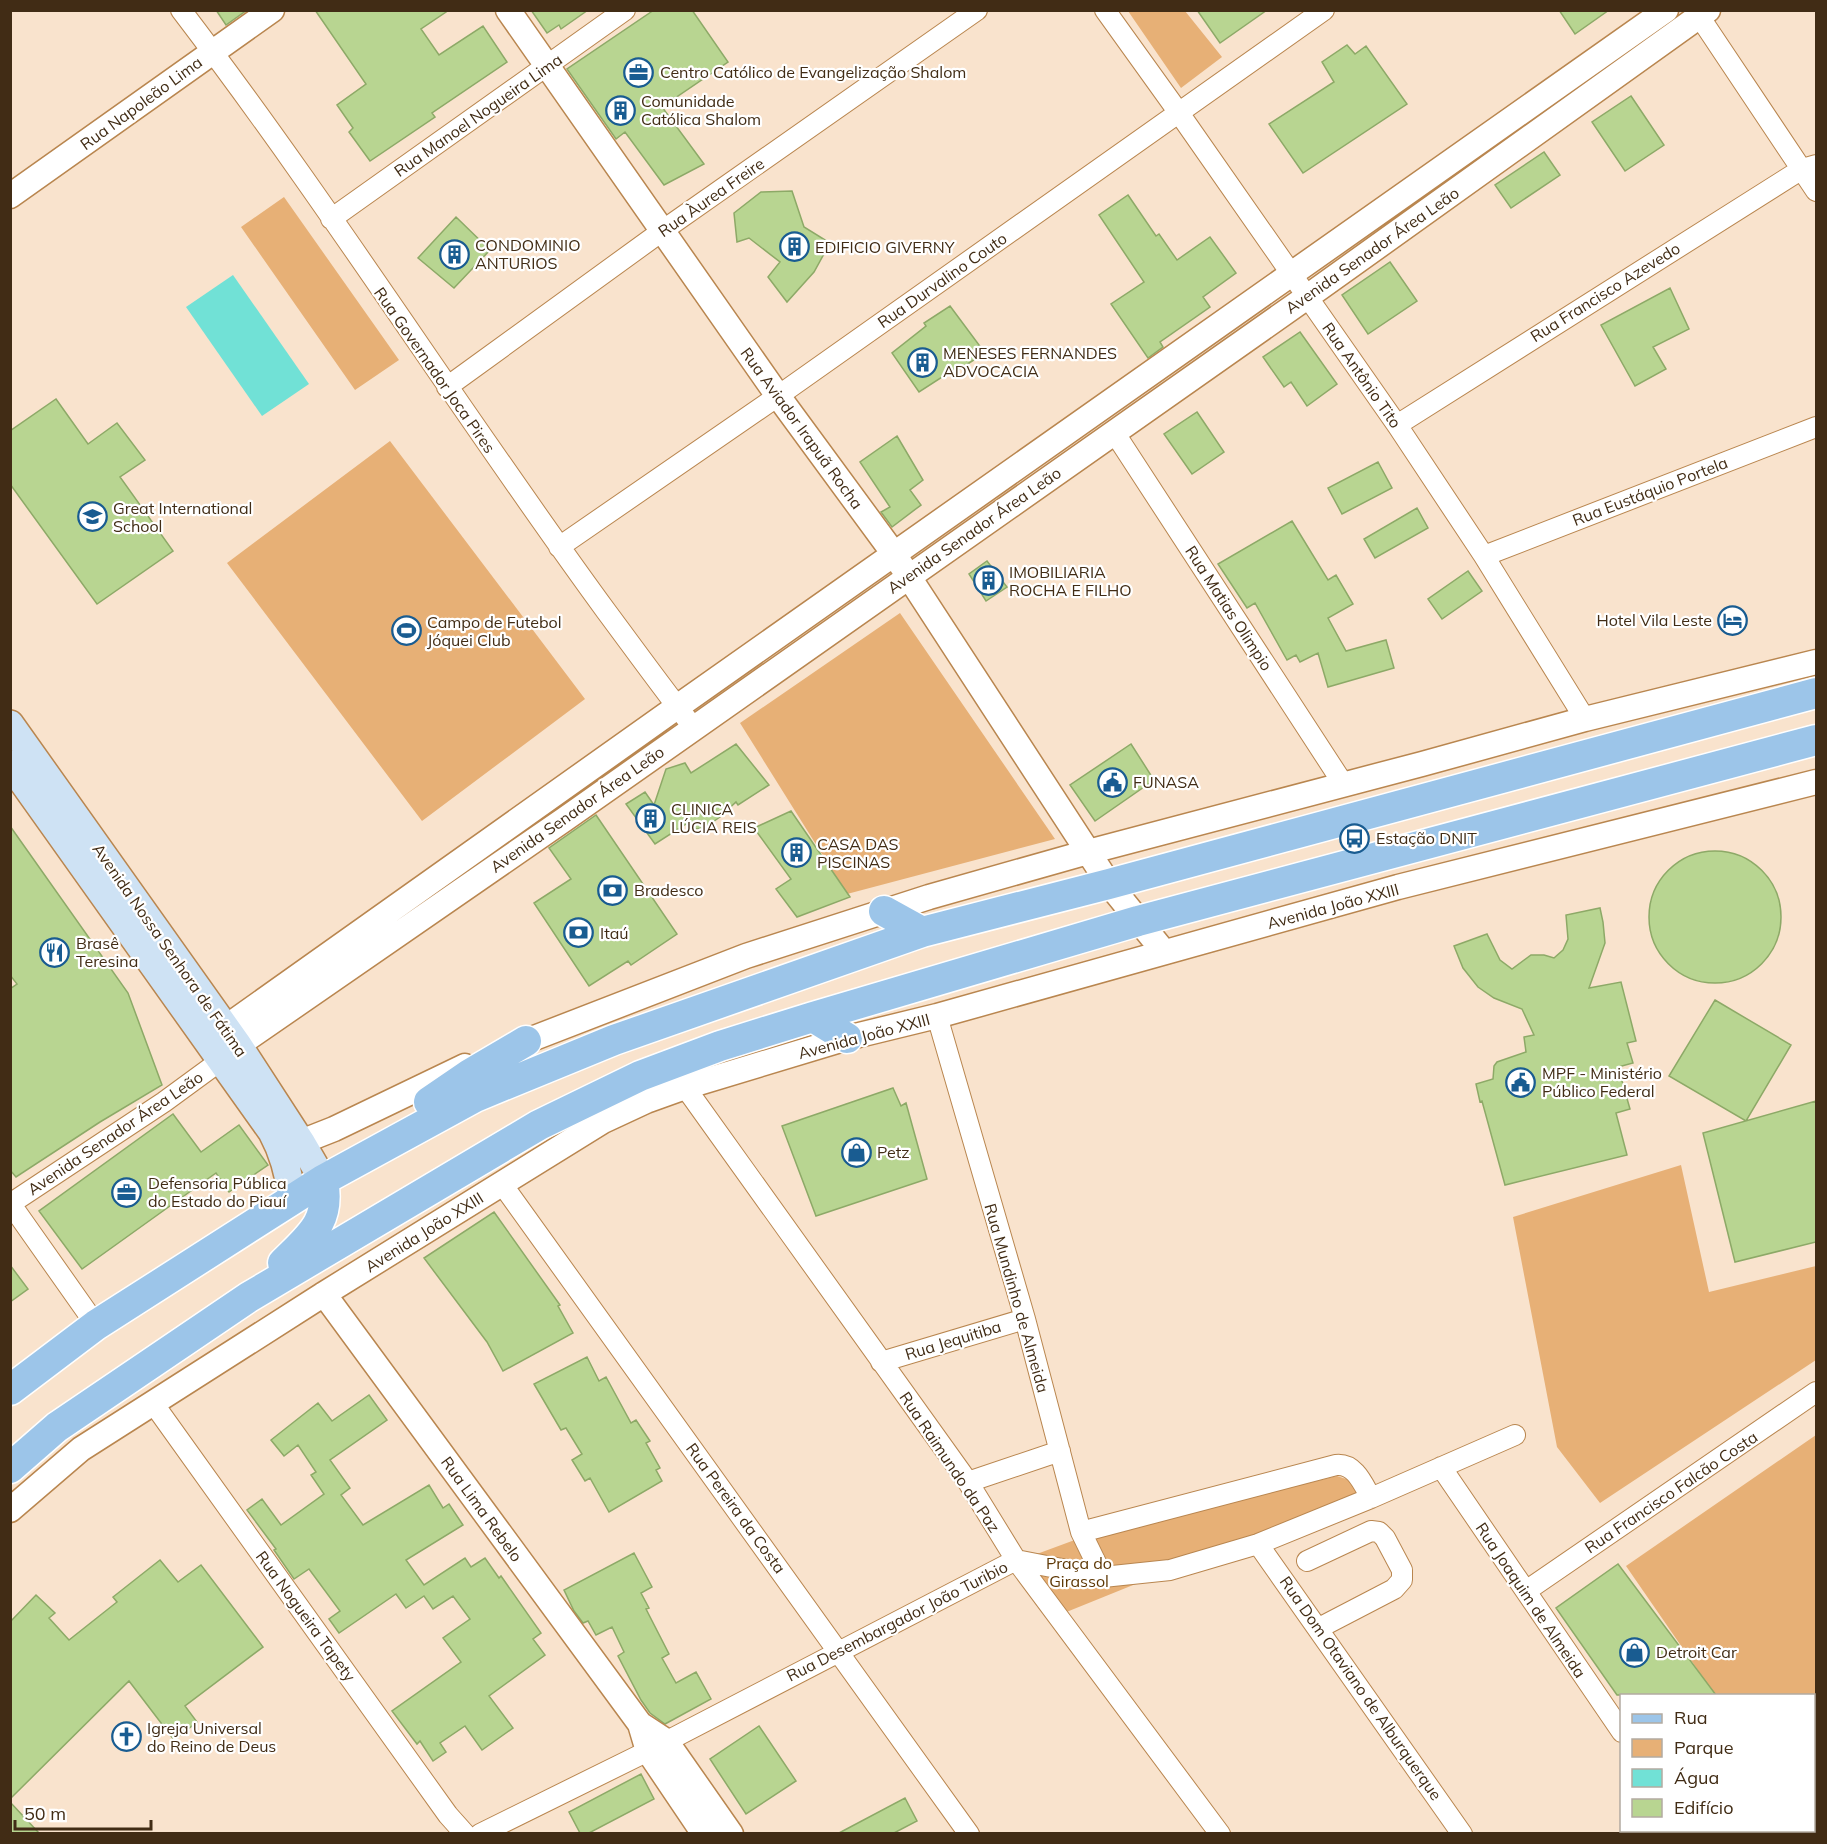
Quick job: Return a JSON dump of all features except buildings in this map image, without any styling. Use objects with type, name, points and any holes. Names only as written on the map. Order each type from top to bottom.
[{"type":"main road","points":[[10,1390],[96,1325],[292,1198],[360,1158],[475,1097],[604,1044],[922,932],[1808,696],[1816,674]]},
{"type":"main road","name":"Avenida Nossa Senhora de Fátima","points":[[10,724],[228,1045],[282,1149],[292,1198]]},
{"type":"main road","name":"Avenida João XXIII","points":[[10,1468],[57,1428],[249,1297],[540,1125],[640,1076],[720,1046],[813,1017],[1138,921],[1816,740]]},
{"type":"main road","name":"Avenida Nossa Senhora de Fátima","points":[[11,764],[301,1142],[323,1180]]},
{"type":"main road","points":[[884,911],[922,932]]},
{"type":"main road","points":[[813,1017],[847,1038]]},
{"type":"main road","points":[[360,1158],[384,1131],[470,1074],[526,1041]]},
{"type":"main road","points":[[249,1297],[310,1236],[322,1219],[326,1194],[323,1180]]},
{"type":"street","name":"Rua Governador Joca Pires","points":[[181,10],[331,219],[559,547],[693,727]]},
{"type":"street","name":"Rua Napoleão Lima","points":[[10,196],[272,10]]},
{"type":"street","name":"Rua Aviador Irapuã Rocha","points":[[508,10],[778,396],[894,554],[1109,884],[1164,952]]},
{"type":"street","name":"Rua Manoel Nogueira Lima","points":[[331,219],[626,10]]},
{"type":"street","name":"Rua Àurea Freire","points":[[447,387],[662,231],[977,10]]},
{"type":"street","name":"Rua Antônio Tito","points":[[1105,10],[1397,425],[1484,556],[1585,719]]},
{"type":"street","name":"Rua Durvalino Couto","points":[[559,547],[778,396],[1324,10]]},
{"type":"street","name":"Avenida Senador Área Leão","points":[[11,1204],[164,1102],[228,1045],[378,934],[447,870],[1665,10]]},
{"type":"street","name":"Avenida Senador Área Leão","points":[[378,934],[461,890],[565,819],[1307,297],[1701,13]]},
{"type":"street","points":[[1701,13],[1809,167],[1816,191]]},
{"type":"street","name":"Rua Francisco Azevedo","points":[[1397,425],[1485,367],[1809,167]]},
{"type":"street","name":"Rua Eustáquio Portela","points":[[1484,556],[1816,427]]},
{"type":"street","name":"Rua Matias Olimpio","points":[[1114,432],[1344,785]]},
{"type":"street","points":[[301,1142],[334,1129],[474,1061],[746,956],[884,911],[1088,852],[1585,719],[1816,662]]},
{"type":"street","name":"Avenida João XXIII","points":[[10,1510],[81,1449],[324,1294],[603,1121],[646,1101],[847,1038],[937,1016],[1398,887],[1816,782]]},
{"type":"street","points":[[549,798],[565,819]]},
{"type":"street","points":[[447,870],[461,890]]},
{"type":"street","name":"Rua Mundinho de Almeida","points":[[937,1016],[1025,1319],[1081,1532],[1103,1577]]},
{"type":"street","name":"Rua Raimundo da Paz","points":[[685,1087],[968,1482],[1016,1560],[1220,1833]]},
{"type":"street","name":"Rua Pereira da Costa","points":[[502,1184],[969,1833]]},
{"type":"street","points":[[11,1204],[96,1325]]},
{"type":"street","name":"Rua Lima Rebelo","points":[[324,1294],[640,1724],[731,1833]]},
{"type":"street","name":"Rua Jequitiba","points":[[881,1362],[1025,1319]]},
{"type":"street","name":"Rua Francisco Falcão Costa","points":[[1526,1591],[1816,1392]]},
{"type":"street","name":"Rua Nogueira Tapety","points":[[153,1403],[462,1831]]},
{"type":"street","name":"Rua Desembargador João Turibio","points":[[480,1833],[657,1746],[1016,1560],[1103,1577],[1170,1569],[1258,1544],[1515,1435]]},
{"type":"street","points":[[968,1482],[1060,1451]]},
{"type":"street","points":[[1081,1532],[1336,1465],[1349,1466],[1371,1498]]},
{"type":"street","name":"Rua Joaquim de Almeida","points":[[1441,1467],[1620,1729]]},
{"type":"street","points":[[1307,1561],[1371,1531],[1379,1532],[1385,1538],[1402,1570],[1401,1580],[1394,1589],[1319,1628]]},
{"type":"street","name":"Rua Dom Otaviano de Alburquerque","points":[[1258,1544],[1462,1833]]},
{"type":"street","name":"Rua Lima Rebelo","points":[[657,1746],[704,1833]]},
{"type":"green space","points":[[1128,11],[1185,11],[1222,57],[1181,88]]},
{"type":"green space","points":[[284,197],[399,360],[355,390],[241,227]]},
{"type":"green space","name":"Campo de Futebol Jóquei Club","points":[[390,441],[585,699],[422,821],[227,563]]},
{"type":"green space","points":[[900,613],[1055,839],[847,894],[740,723]]},
{"type":"green space","points":[[1681,1165],[1709,1292],[1816,1266],[1816,1360],[1600,1503],[1557,1447],[1513,1217]]},
{"type":"green space","points":[[1816,1435],[1816,1833],[1810,1832],[1815,1832],[1815,1694],[1714,1694],[1626,1566]]},
{"type":"green space","name":"Praça do Girassol","points":[[1337,1476],[1352,1481],[1360,1493],[1064,1613],[1026,1558],[1072,1541]]},
{"type":"water","points":[[233,275],[309,384],[262,416],[186,307]]},
{"type":"place","name":"Centro Católico de Evangelização Shalom","points":[[639,72]]},
{"type":"place","name":"Comunidade Católica Shalom","points":[[620,110]]},
{"type":"place","name":"EDIFICIO GIVERNY","points":[[794,247]]},
{"type":"place","name":"CONDOMINIO ANTURIOS","points":[[454,254]]},
{"type":"place","name":"MENESES FERNANDES ADVOCACIA","points":[[922,362]]},
{"type":"place","name":"Great International School","points":[[92,517]]},
{"type":"place","name":"IMOBILIARIA ROCHA E FILHO","points":[[988,581]]},
{"type":"place","name":"Hotel Vila Leste","points":[[1733,620]]},
{"type":"place","name":"Campo de Futebol Jóquei Club","points":[[406,631]]},
{"type":"place","name":"FUNASA","points":[[1112,782]]},
{"type":"place","name":"CLINICA LÚCIA REIS","points":[[650,818]]},
{"type":"place","name":"Estação DNIT","points":[[1355,838]]},
{"type":"place","name":"CASA DAS PISCINAS","points":[[796,853]]},
{"type":"place","name":"Bradesco","points":[[613,890]]},
{"type":"place","name":"Itaú","points":[[579,933]]},
{"type":"place","name":"Brasê Teresina","points":[[55,952]]},
{"type":"place","name":"MPF - Ministério Público Federal","points":[[1521,1082]]},
{"type":"place","name":"Petz","points":[[856,1152]]},
{"type":"place","name":"Defensoria Pública do Estado do Piauí","points":[[127,1192]]},
{"type":"place","name":"Detroit Car","points":[[1635,1652]]},
{"type":"place","name":"Igreja Universal do Reino de Deus","points":[[126,1737]]}]
